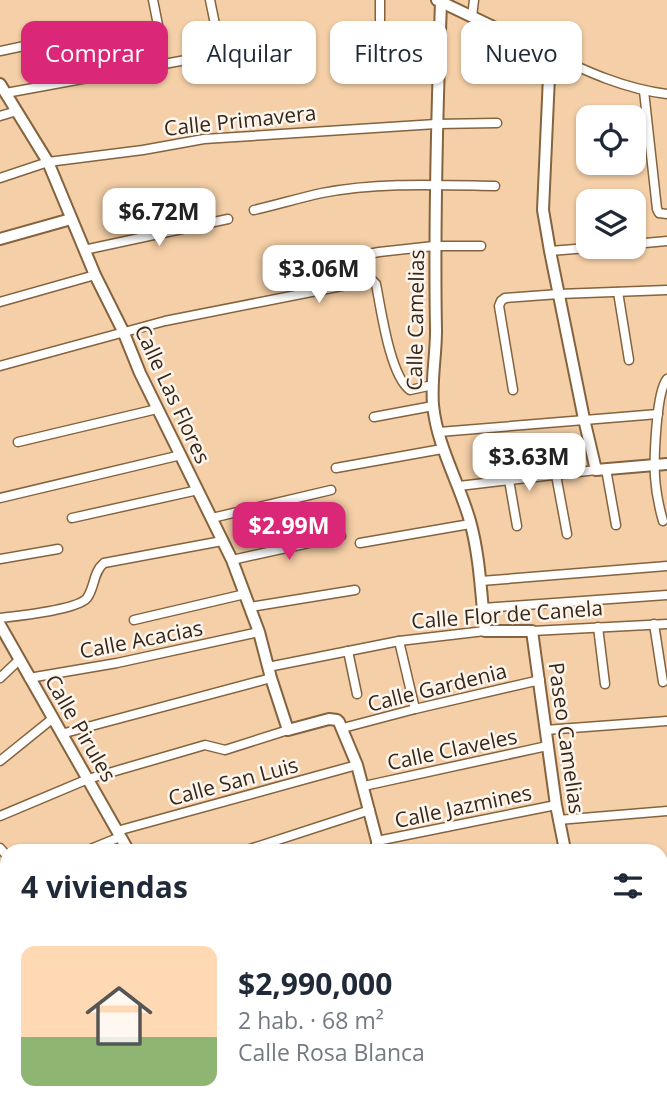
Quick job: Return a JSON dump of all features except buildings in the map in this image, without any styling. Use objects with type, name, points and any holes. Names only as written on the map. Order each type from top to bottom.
[{"type":"street","points":[[153,0],[157,21]]},
{"type":"street","points":[[210,0],[214,21]]},
{"type":"street","points":[[380,0],[380,21]]},
{"type":"street","points":[[472,17],[474,0]]},
{"type":"street","points":[[439,1],[480,21]]},
{"type":"street","name":"Calle Camelias","points":[[439,1],[439,21]]},
{"type":"street","points":[[0,51],[21,47]]},
{"type":"street","points":[[3,89],[182,60]]},
{"type":"street","points":[[582,69],[645,92],[667,94]]},
{"type":"street","name":"Calle Camelias","points":[[438,84],[433,406],[442,449],[459,486],[470,524],[481,581],[485,631]]},
{"type":"street","points":[[549,84],[544,210],[550,251],[584,419],[616,525]]},
{"type":"street","name":"Calle Las Flores","points":[[3,89],[48,162],[139,373],[232,560],[259,632],[288,730]]},
{"type":"street","points":[[645,92],[657,209],[659,214],[667,214]]},
{"type":"street","points":[[0,117],[17,111]]},
{"type":"street","name":"Calle Primavera","points":[[0,178],[48,162],[205,139],[436,124],[497,123]]},
{"type":"street","points":[[254,211],[323,193],[367,187],[495,186]]},
{"type":"street","points":[[0,239],[71,219]]},
{"type":"street","points":[[84,250],[228,219]]},
{"type":"street","points":[[646,243],[667,242]]},
{"type":"street","points":[[278,271],[379,252],[435,246],[481,246]]},
{"type":"street","points":[[550,251],[576,249]]},
{"type":"street","points":[[0,302],[95,275]]},
{"type":"street","points":[[0,366],[165,321],[372,280],[376,284],[387,342],[401,382],[410,390],[433,385]]},
{"type":"street","points":[[513,390],[499,306],[501,301],[510,297],[667,290]]},
{"type":"street","points":[[618,292],[629,360]]},
{"type":"street","points":[[663,521],[657,496],[661,464],[658,414],[663,385],[667,379]]},
{"type":"street","points":[[374,417],[433,406]]},
{"type":"street","points":[[18,442],[157,409]]},
{"type":"street","points":[[439,432],[658,414]]},
{"type":"street","points":[[336,468],[442,449]]},
{"type":"street","points":[[0,498],[181,455]]},
{"type":"street","points":[[459,486],[661,464]]},
{"type":"street","points":[[556,475],[567,534]]},
{"type":"street","points":[[509,480],[517,526]]},
{"type":"street","points":[[72,518],[198,490]]},
{"type":"street","points":[[212,518],[331,490]]},
{"type":"street","points":[[360,543],[470,524]]},
{"type":"street","points":[[232,560],[341,536]]},
{"type":"street","points":[[0,618],[81,603],[88,597],[98,570],[104,563],[222,541]]},
{"type":"street","points":[[0,559],[58,549]]},
{"type":"street","points":[[481,581],[667,566]]},
{"type":"street","points":[[250,607],[355,590]]},
{"type":"street","points":[[134,620],[245,594]]},
{"type":"street","points":[[483,608],[667,595]]},
{"type":"street","points":[[654,624],[663,682]]},
{"type":"street","name":"Calle Flor de Canela","points":[[61,734],[270,672],[348,651],[399,641],[485,631],[667,624]]},
{"type":"street","name":"Calle Pirules","points":[[0,625],[124,844]]},
{"type":"street","points":[[598,627],[605,684]]},
{"type":"street","name":"Paseo Camelias","points":[[532,631],[564,844]]},
{"type":"street","name":"Calle Acacias","points":[[29,678],[117,663],[259,632]]},
{"type":"street","points":[[399,641],[415,709]]},
{"type":"street","points":[[348,651],[357,694]]},
{"type":"street","points":[[0,678],[19,660]]},
{"type":"street","name":"Calle Gardenia","points":[[343,728],[540,680]]},
{"type":"street","points":[[0,761],[52,719]]},
{"type":"street","points":[[0,816],[88,779],[205,746],[225,750],[333,719],[343,728],[357,765],[377,844]]},
{"type":"street","points":[[545,730],[667,721]]},
{"type":"street","name":"Calle Claveles","points":[[363,786],[547,746]]},
{"type":"street","name":"Calle San Luis","points":[[118,834],[357,765]]},
{"type":"street","name":"Calle Jazmines","points":[[386,844],[556,805]]},
{"type":"street","points":[[265,844],[370,810]]},
{"type":"street","points":[[558,820],[667,811]]},
{"type":"street","points":[[99,844],[118,834]]}]
